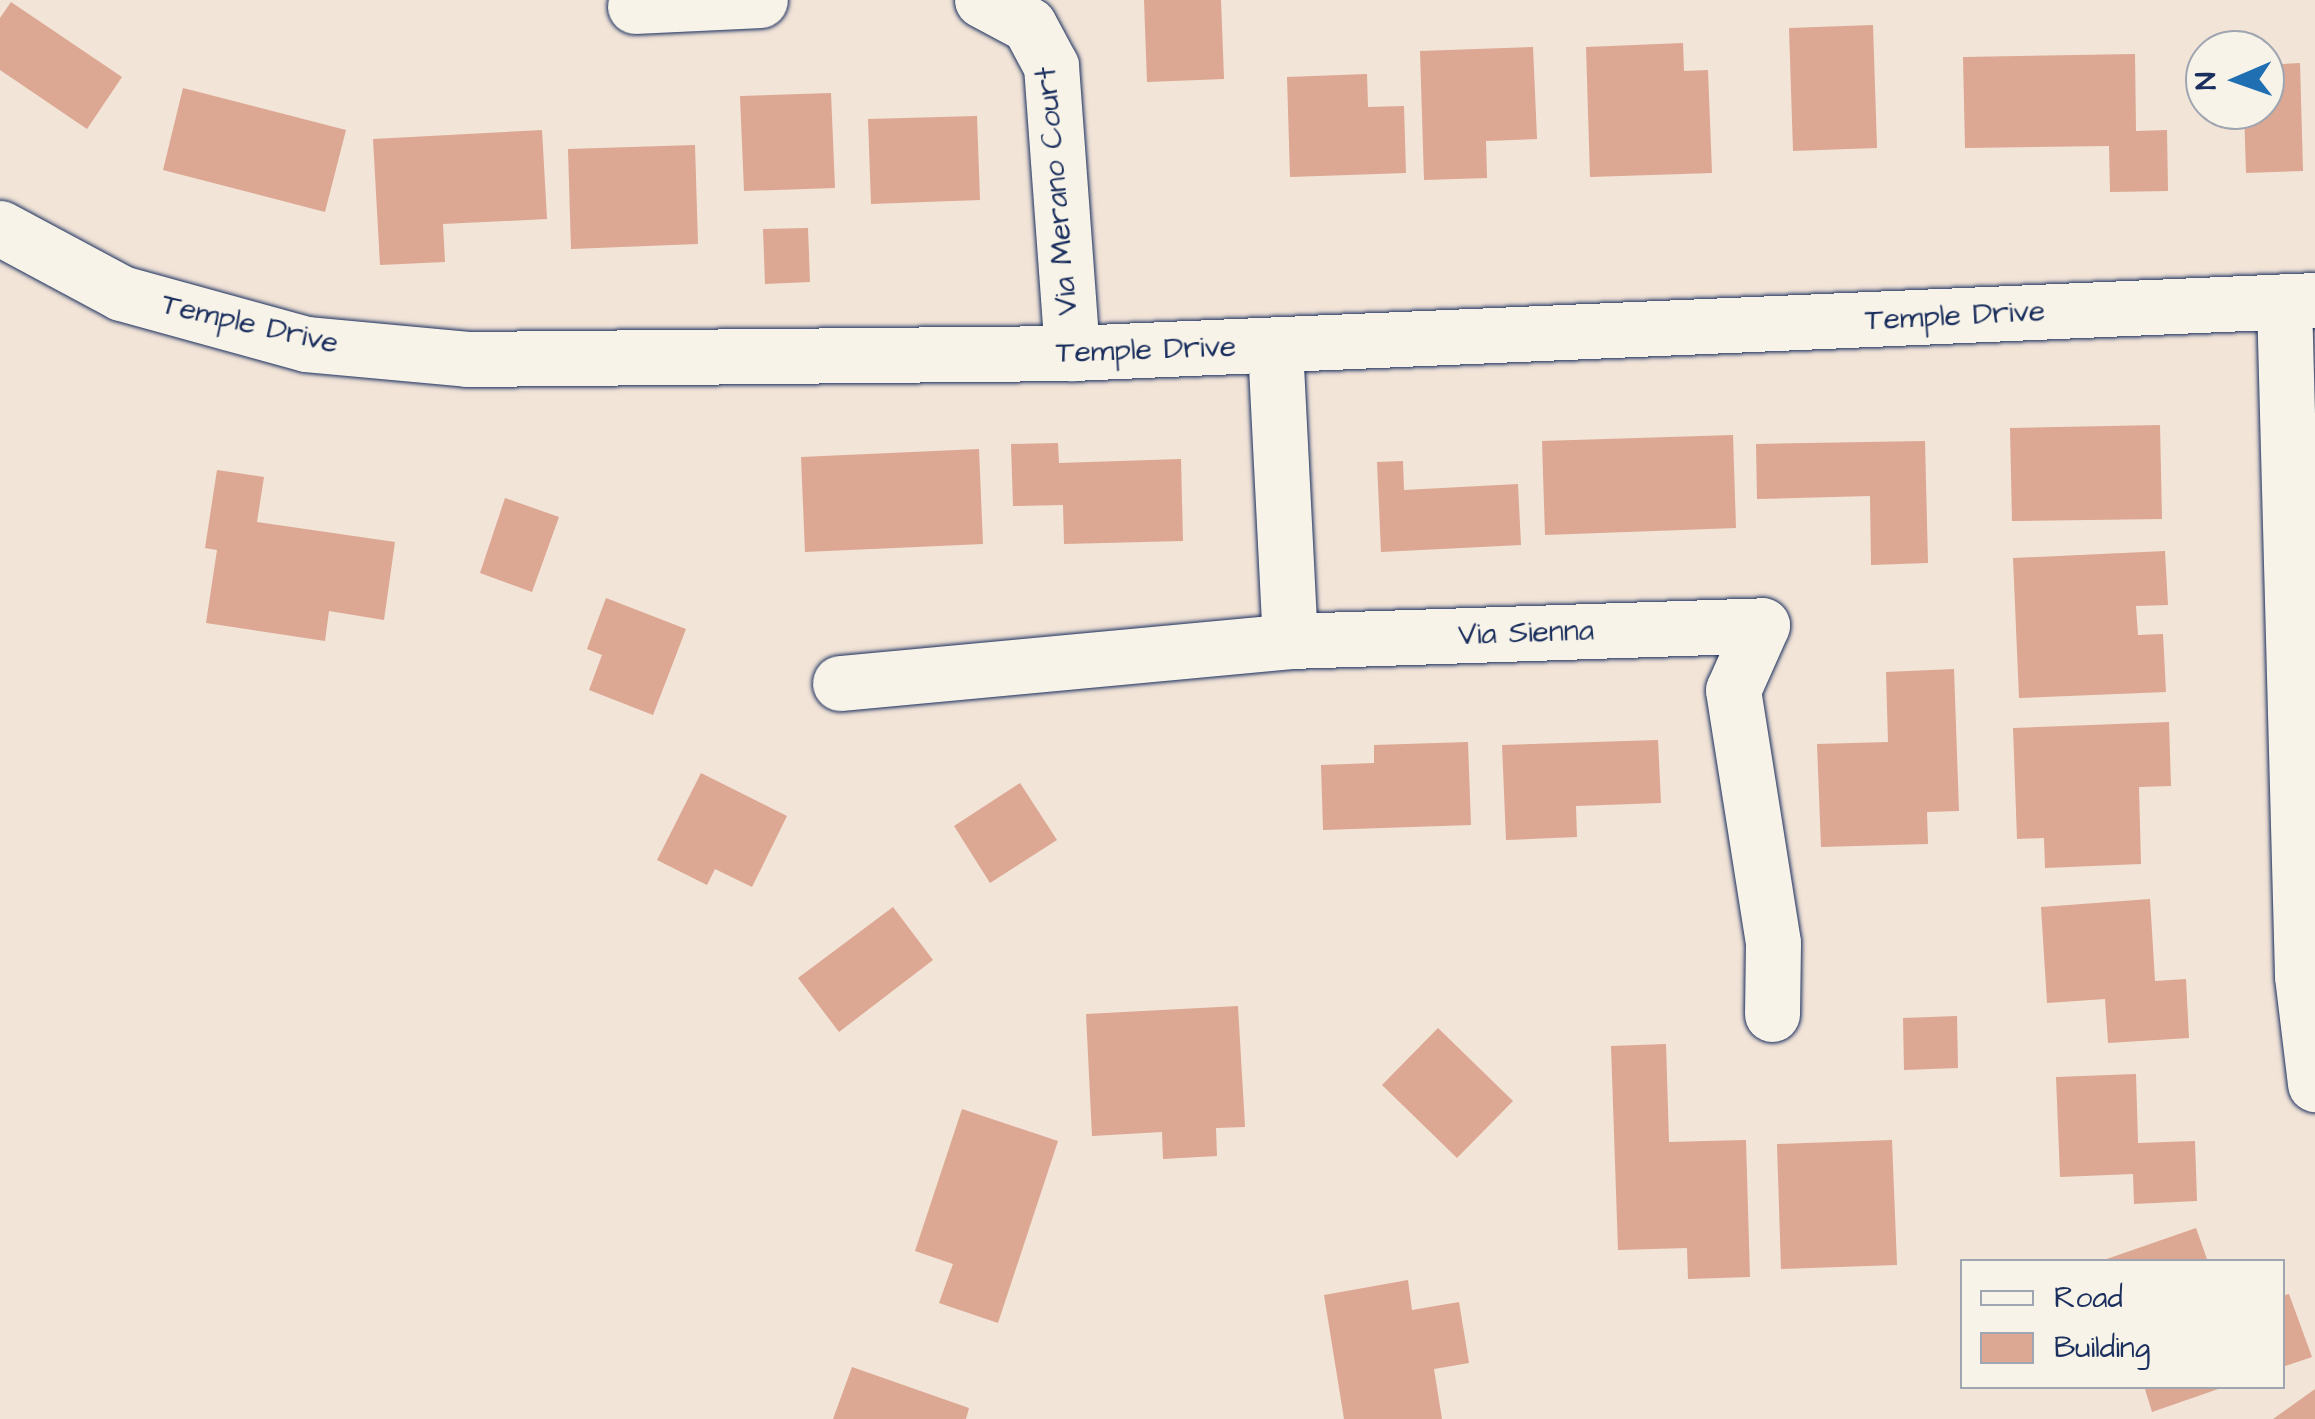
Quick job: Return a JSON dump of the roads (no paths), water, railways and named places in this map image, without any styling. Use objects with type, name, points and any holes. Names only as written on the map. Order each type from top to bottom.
[{"type":"street","points":[[636,6],[760,0]]},
{"type":"street","name":"Via Merano Court","points":[[982,0],[1029,25],[1051,66],[1072,354]]},
{"type":"street","name":"Temple Drive","points":[[0,228],[121,292],[306,344],[467,359],[1072,354],[2300,300]]},
{"type":"street","points":[[2300,300],[2302,976],[2315,1084]]},
{"type":"street","points":[[1275,346],[1290,641]]},
{"type":"street","name":"Via Sienna","points":[[840,683],[1290,641],[1762,625],[1733,690],[1774,943],[1772,1014]]}]
